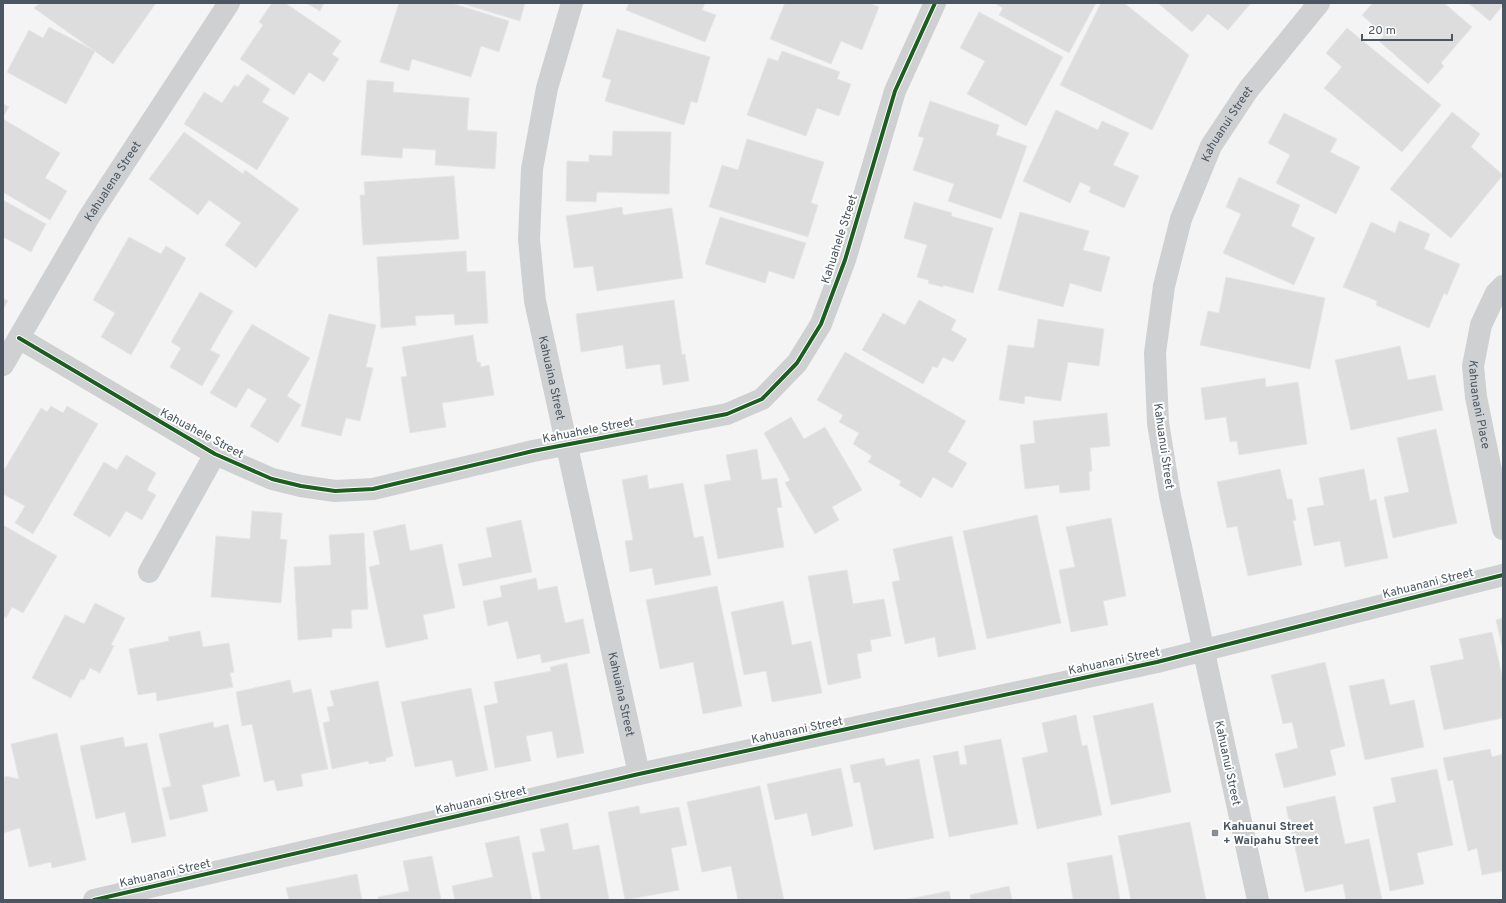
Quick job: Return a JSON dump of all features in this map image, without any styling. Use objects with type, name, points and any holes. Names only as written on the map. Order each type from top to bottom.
[{"type":"street","name":"Kahualena Street","points":[[3,365],[89,217],[229,3]]},
{"type":"street","name":"Kahuaina Street","points":[[572,3],[547,88],[532,169],[529,239],[535,301],[639,774]]},
{"type":"street","name":"Kahuahele Street","points":[[19,338],[215,454],[272,479],[301,486],[335,491],[373,489],[567,444],[727,414],[762,399],[797,363],[821,324],[845,260],[895,91],[935,3]]},
{"type":"street","name":"Kahuanui Street","points":[[1258,900],[1170,496],[1158,423],[1156,353],[1164,286],[1180,219],[1211,146],[1248,90],[1319,3]]},
{"type":"street","name":"Kahuanani Place","points":[[1503,286],[1496,294],[1481,325],[1474,366],[1476,398],[1503,529]]},
{"type":"street","name":"Kahuahele Street","points":[[149,572],[215,454]]},
{"type":"street","name":"Kahuanani Street","points":[[94,900],[639,774],[1157,662],[1503,575]]},
{"type":"building","points":[[40,3],[156,3],[113,64],[34,8]]},
{"type":"building","points":[[272,3],[285,3],[341,41],[332,54],[339,59],[324,82],[309,72],[294,95],[240,59],[263,25],[259,22]]},
{"type":"building","points":[[306,3],[324,3],[320,11]]},
{"type":"building","points":[[399,3],[451,3],[509,21],[499,52],[481,46],[471,77],[412,59],[409,71],[380,62]]},
{"type":"building","points":[[460,3],[525,3],[520,21]]},
{"type":"building","points":[[629,3],[705,3],[702,10],[716,15],[705,42],[626,10]]},
{"type":"building","points":[[785,3],[869,3],[879,7],[862,50],[841,41],[831,64],[770,39]]},
{"type":"building","points":[[994,3],[1096,3],[1069,53],[999,15],[1003,8]]},
{"type":"building","points":[[1101,3],[1124,3],[1189,55],[1152,130],[1060,85]]},
{"type":"building","points":[[1158,3],[1251,3],[1228,30],[1208,14],[1192,32]]},
{"type":"building","points":[[1373,3],[1444,3],[1472,27],[1441,63],[1444,66],[1428,84],[1379,41],[1384,35],[1362,15]]},
{"type":"building","points":[[1468,3],[1503,3],[1503,5],[1490,21]]},
{"type":"building","points":[[979,12],[1063,57],[1026,126],[967,94],[985,61],[960,48]]},
{"type":"building","points":[[49,27],[95,51],[66,104],[7,72],[29,30],[43,38]]},
{"type":"building","points":[[1347,28],[1441,105],[1402,152],[1324,88],[1342,67],[1326,53]]},
{"type":"building","points":[[617,29],[710,57],[697,103],[691,101],[684,125],[605,101],[611,80],[602,77]]},
{"type":"building","points":[[782,51],[840,72],[837,79],[851,84],[839,116],[817,108],[806,136],[747,115],[768,58],[778,61]]},
{"type":"building","points":[[247,74],[270,89],[262,102],[289,118],[257,170],[184,124],[204,92],[222,103],[234,85],[238,87]]},
{"type":"building","points":[[367,80],[394,82],[393,92],[469,98],[467,130],[497,132],[495,169],[435,165],[436,150],[403,148],[402,158],[361,155]]},
{"type":"building","points":[[930,101],[999,125],[996,135],[1027,146],[1001,219],[948,201],[954,184],[913,170],[924,138],[918,136]]},
{"type":"building","points":[[3,104],[9,107],[3,117]]},
{"type":"building","points":[[1056,110],[1098,130],[1102,121],[1129,133],[1113,165],[1139,176],[1124,208],[1089,192],[1091,187],[1080,182],[1070,203],[1023,181]]},
{"type":"building","points":[[1452,112],[1480,134],[1471,147],[1503,175],[1451,238],[1390,189]]},
{"type":"building","points":[[1284,113],[1337,139],[1330,152],[1360,167],[1336,214],[1276,183],[1290,155],[1268,143]]},
{"type":"building","points":[[3,119],[60,153],[45,178],[67,191],[50,220],[3,192]]},
{"type":"building","points":[[613,131],[671,132],[669,194],[597,192],[596,202],[566,201],[567,161],[589,162],[589,155],[612,156]]},
{"type":"building","points":[[184,132],[243,174],[245,170],[299,209],[256,268],[225,245],[241,223],[209,200],[198,215],[149,179]]},
{"type":"building","points":[[747,139],[824,162],[811,203],[818,205],[808,237],[709,207],[722,165],[738,170]]},
{"type":"building","points":[[454,176],[459,239],[363,245],[360,195],[365,195],[364,182]]},
{"type":"building","points":[[1239,177],[1300,205],[1291,226],[1315,238],[1294,285],[1223,253],[1241,214],[1226,207]]},
{"type":"building","points":[[3,200],[46,224],[31,252],[3,237]]},
{"type":"building","points":[[914,202],[952,213],[951,216],[993,228],[973,293],[943,285],[943,287],[928,283],[929,280],[917,277],[927,245],[904,238]]},
{"type":"building","points":[[622,207],[623,215],[672,208],[683,278],[597,291],[593,266],[574,268],[566,216]]},
{"type":"building","points":[[1020,212],[1089,231],[1083,250],[1110,257],[1101,292],[1070,283],[1063,307],[998,290]]},
{"type":"building","points":[[720,217],[806,243],[794,279],[769,271],[765,283],[705,264]]},
{"type":"building","points":[[1399,221],[1430,234],[1424,249],[1460,264],[1447,295],[1444,293],[1429,328],[1376,305],[1377,301],[1343,287],[1371,222],[1395,233]]},
{"type":"building","points":[[129,237],[161,254],[166,246],[186,258],[131,355],[101,337],[115,313],[93,300]]},
{"type":"building","points":[[466,251],[467,272],[485,271],[488,323],[455,325],[454,314],[415,316],[416,325],[381,328],[377,257]]},
{"type":"building","points":[[1226,277],[1325,298],[1310,369],[1200,345],[1208,311],[1219,313]]},
{"type":"building","points":[[200,292],[233,311],[210,350],[220,355],[202,386],[170,367],[181,348],[171,342]]},
{"type":"building","points":[[3,298],[8,301],[3,309]]},
{"type":"building","points":[[674,300],[682,355],[685,354],[689,381],[663,385],[660,364],[626,369],[623,345],[581,352],[576,314]]},
{"type":"building","points":[[919,300],[956,320],[951,330],[967,339],[953,362],[943,357],[937,368],[933,366],[923,384],[862,350],[883,313],[905,325]]},
{"type":"building","points":[[329,314],[376,325],[366,367],[373,368],[360,421],[346,418],[341,436],[301,426]]},
{"type":"building","points":[[1038,319],[1104,329],[1099,366],[1068,362],[1061,401],[1025,396],[1024,404],[999,400],[1008,345],[1034,348]]},
{"type":"building","points":[[252,324],[310,358],[287,396],[301,405],[278,443],[250,426],[267,399],[248,388],[236,408],[210,393]]},
{"type":"building","points":[[473,335],[477,362],[480,362],[481,367],[489,365],[494,395],[442,403],[446,427],[410,433],[401,377],[407,376],[402,347]]},
{"type":"building","points":[[1400,346],[1408,380],[1435,375],[1443,410],[1351,430],[1335,360]]},
{"type":"building","points":[[845,352],[966,421],[948,452],[967,463],[952,488],[933,477],[921,498],[899,485],[901,481],[868,462],[872,456],[853,444],[859,433],[839,422],[843,415],[817,400]]},
{"type":"building","points":[[1265,378],[1266,387],[1298,382],[1307,444],[1239,455],[1237,441],[1230,442],[1226,417],[1205,420],[1201,388]]},
{"type":"building","points":[[51,406],[63,413],[67,406],[98,424],[33,534],[15,523],[25,506],[3,494],[3,472],[41,408],[47,412]]},
{"type":"building","points":[[1107,413],[1110,446],[1090,448],[1092,471],[1089,472],[1090,490],[1060,493],[1059,485],[1025,489],[1020,445],[1035,443],[1033,421]]},
{"type":"building","points":[[791,417],[804,439],[825,427],[862,490],[832,507],[839,520],[815,534],[785,483],[790,480],[764,433]]},
{"type":"building","points":[[1436,429],[1457,523],[1393,538],[1384,497],[1409,492],[1397,438]]},
{"type":"building","points":[[757,449],[762,480],[777,478],[782,507],[777,508],[784,547],[718,559],[704,485],[731,480],[726,455]]},
{"type":"building","points":[[126,455],[156,473],[147,490],[156,495],[142,520],[126,511],[110,537],[73,515],[104,462],[117,470]]},
{"type":"building","points":[[1280,469],[1287,499],[1292,499],[1296,520],[1293,521],[1302,565],[1248,576],[1237,526],[1227,528],[1217,482]]},
{"type":"building","points":[[1364,469],[1370,501],[1376,499],[1388,558],[1345,567],[1340,541],[1314,546],[1307,508],[1324,505],[1319,478]]},
{"type":"building","points":[[647,475],[649,489],[683,483],[694,538],[703,536],[711,575],[655,585],[652,568],[630,572],[625,541],[633,540],[622,480]]},
{"type":"building","points":[[252,511],[282,513],[280,539],[287,540],[281,603],[211,597],[216,536],[250,539]]},
{"type":"building","points":[[1037,515],[1061,623],[987,639],[963,531]]},
{"type":"building","points":[[1111,518],[1126,596],[1103,601],[1108,625],[1071,632],[1059,570],[1075,567],[1066,527]]},
{"type":"building","points":[[521,520],[532,572],[463,586],[458,564],[492,557],[486,528]]},
{"type":"building","points":[[405,524],[410,551],[442,544],[455,608],[423,615],[428,639],[386,648],[369,567],[380,564],[373,531]]},
{"type":"building","points":[[3,525],[57,556],[23,613],[12,607],[6,618],[3,616]]},
{"type":"building","points":[[364,533],[368,609],[351,610],[352,628],[332,629],[332,637],[298,640],[294,567],[331,565],[329,535]]},
{"type":"building","points":[[952,536],[976,649],[938,657],[935,637],[905,644],[892,582],[900,580],[893,549]]},
{"type":"building","points":[[847,570],[853,604],[884,599],[891,636],[870,640],[872,651],[857,654],[861,678],[828,685],[808,576]]},
{"type":"building","points":[[536,578],[538,590],[557,586],[565,623],[583,619],[590,653],[542,663],[540,654],[517,659],[508,621],[488,626],[483,601],[502,597],[500,586]]},
{"type":"building","points":[[717,586],[742,706],[703,714],[693,662],[660,669],[646,600]]},
{"type":"building","points":[[783,601],[792,645],[811,641],[822,693],[772,702],[766,671],[744,675],[731,612]]},
{"type":"building","points":[[95,603],[125,618],[111,645],[114,646],[100,673],[90,668],[84,680],[81,679],[71,698],[32,678],[65,615],[84,624]]},
{"type":"building","points":[[1503,618],[1503,650],[1496,620]]},
{"type":"building","points":[[200,631],[203,647],[229,643],[234,672],[230,673],[233,687],[157,701],[156,692],[138,695],[129,649],[169,641],[168,637]]},
{"type":"building","points":[[1492,632],[1503,679],[1503,718],[1444,730],[1430,666],[1464,659],[1459,639]]},
{"type":"building","points":[[1325,662],[1345,746],[1330,750],[1336,775],[1284,788],[1275,754],[1298,748],[1292,722],[1283,724],[1271,675]]},
{"type":"building","points":[[567,663],[584,753],[557,758],[552,731],[526,736],[531,761],[495,768],[484,706],[498,703],[494,682],[551,671],[550,667]]},
{"type":"building","points":[[1384,679],[1390,705],[1414,700],[1424,747],[1365,760],[1349,686]]},
{"type":"building","points":[[290,680],[293,693],[311,689],[328,769],[301,774],[303,786],[277,791],[274,780],[264,782],[252,724],[242,726],[236,692]]},
{"type":"building","points":[[378,681],[393,756],[386,758],[386,761],[369,764],[368,761],[332,769],[323,723],[330,721],[327,707],[334,706],[330,691]]},
{"type":"building","points":[[471,688],[488,770],[456,777],[452,760],[415,767],[401,702]]},
{"type":"building","points":[[1153,703],[1171,792],[1111,805],[1093,716]]},
{"type":"building","points":[[1076,715],[1082,746],[1087,745],[1102,815],[1037,829],[1022,758],[1048,752],[1042,723]]},
{"type":"building","points":[[213,722],[214,728],[228,724],[240,776],[202,785],[208,811],[170,820],[162,788],[171,786],[159,734]]},
{"type":"building","points":[[57,733],[86,860],[52,868],[51,862],[29,867],[20,828],[3,833],[3,784],[5,776],[19,779],[11,744]]},
{"type":"building","points":[[123,737],[125,747],[147,743],[166,836],[132,843],[125,812],[96,819],[80,746]]},
{"type":"building","points":[[1001,739],[1018,824],[949,837],[933,756],[958,751],[960,765],[967,764],[964,746]]},
{"type":"building","points":[[1490,749],[1492,757],[1503,754],[1503,871],[1482,875],[1477,848],[1468,851],[1453,780],[1448,781],[1443,758]]},
{"type":"building","points":[[884,758],[886,766],[919,759],[934,838],[874,850],[860,782],[854,783],[850,765]]},
{"type":"building","points":[[841,768],[853,826],[812,836],[807,813],[775,820],[767,784]]},
{"type":"building","points":[[1437,769],[1453,845],[1417,853],[1424,884],[1390,891],[1373,807],[1396,802],[1391,778]]},
{"type":"building","points":[[760,786],[784,900],[738,900],[731,866],[702,872],[687,802]]},
{"type":"building","points":[[1335,796],[1345,844],[1369,839],[1382,900],[1346,900],[1343,884],[1305,892],[1286,807]]},
{"type":"building","points":[[639,806],[640,814],[679,807],[687,845],[671,848],[679,890],[625,900],[608,812]]},
{"type":"building","points":[[1190,822],[1206,900],[1131,900],[1118,836]]},
{"type":"building","points":[[568,823],[573,850],[599,845],[609,900],[541,900],[532,853],[545,851],[540,829]]},
{"type":"building","points":[[519,836],[532,900],[455,900],[452,886],[493,877],[485,843]]},
{"type":"building","points":[[1112,855],[1120,900],[1067,900],[1073,899],[1067,863]]},
{"type":"building","points":[[432,856],[441,900],[378,900],[378,897],[409,891],[403,861]]},
{"type":"building","points":[[357,874],[362,900],[289,900],[286,888]]},
{"type":"building","points":[[1009,886],[1012,900],[971,900],[970,895]]},
{"type":"building","points":[[949,891],[951,900],[904,900]]},
{"type":"cycle path","points":[[19,338],[215,454],[272,479],[301,486],[335,491],[373,489],[533,451],[727,414],[762,399],[797,363],[821,324],[845,260],[895,91],[935,3]]},
{"type":"cycle path","points":[[94,900],[639,774],[1157,662],[1503,575]]},
{"type":"place","name":"Kahuanui Street + Waipahu Street","points":[[1215,833]]}]
